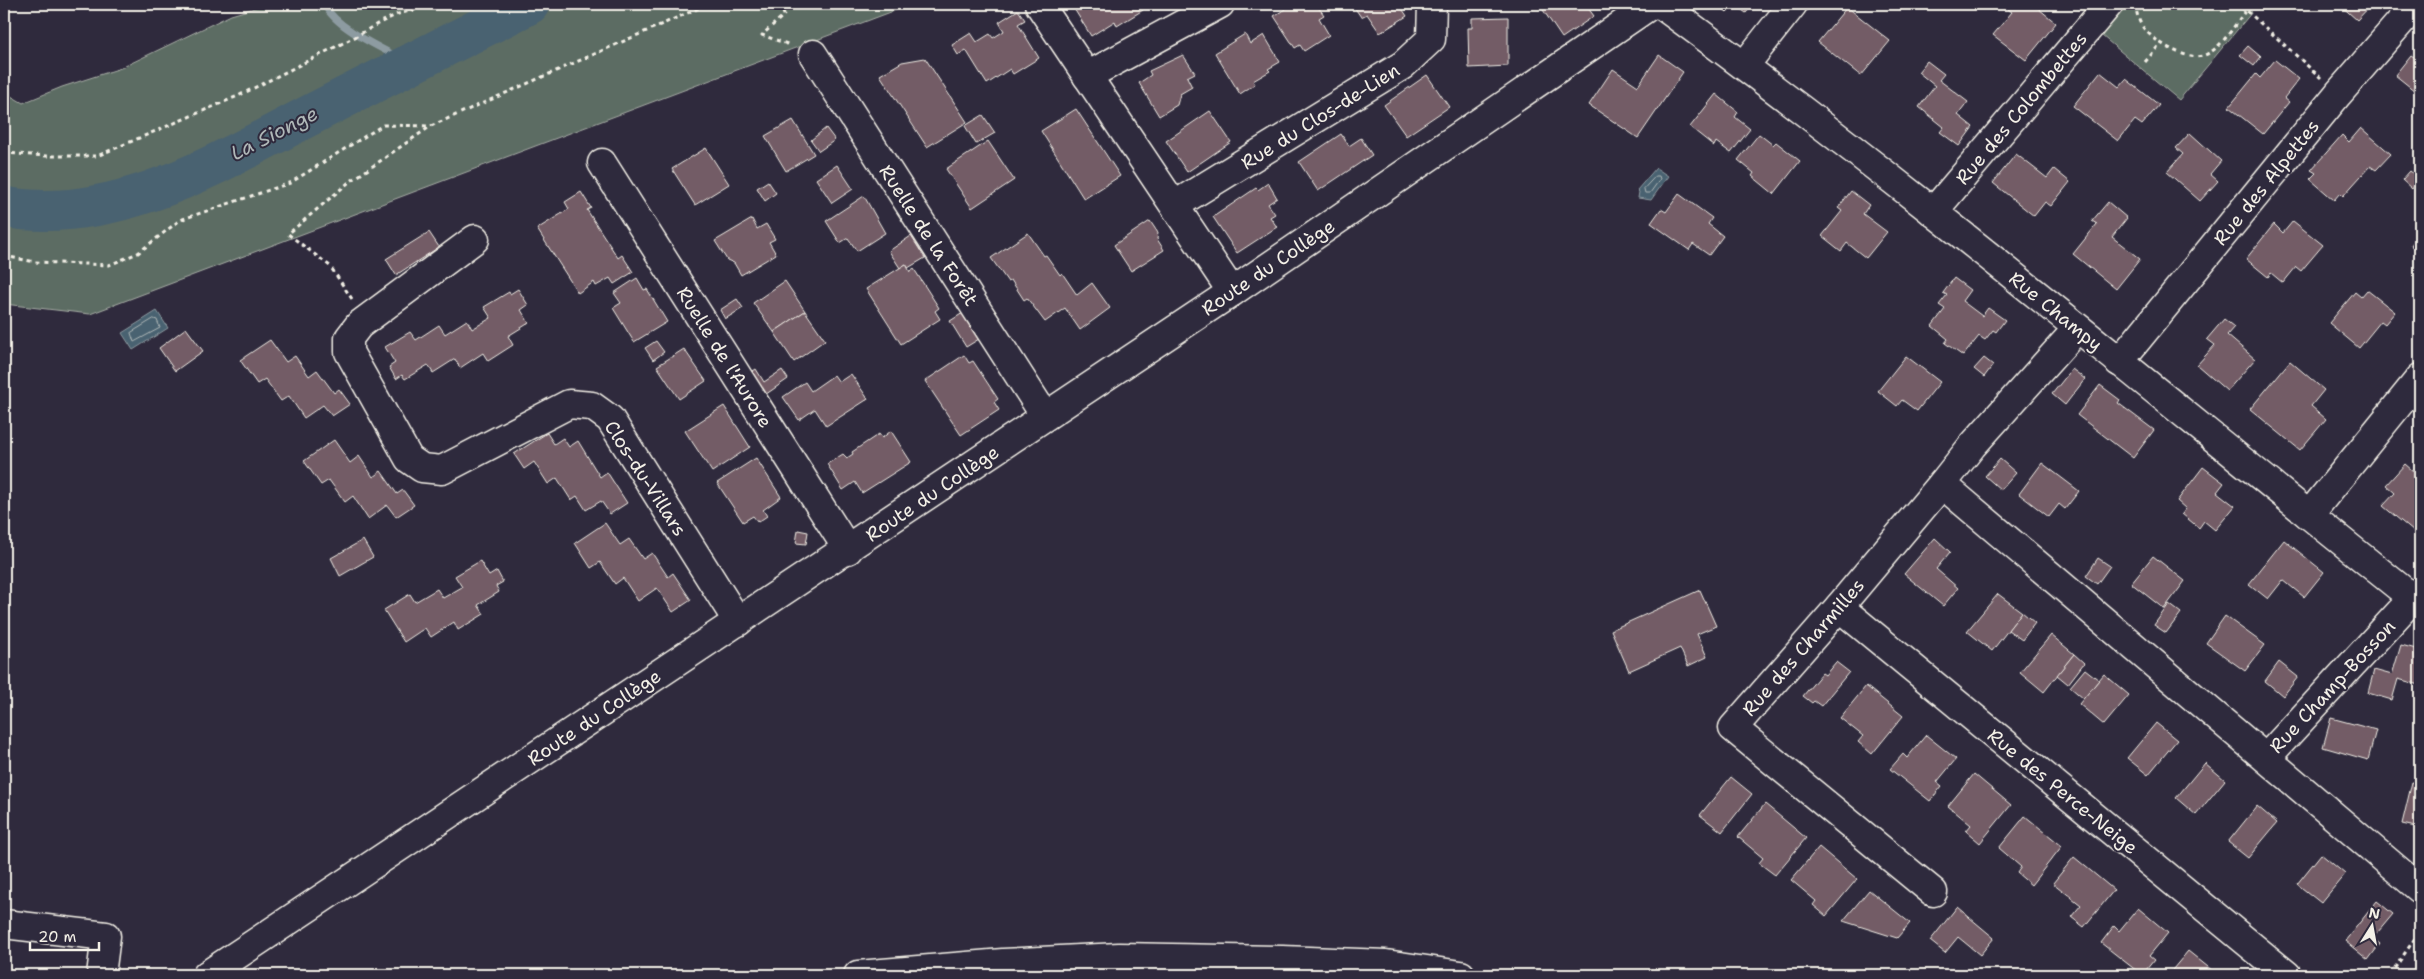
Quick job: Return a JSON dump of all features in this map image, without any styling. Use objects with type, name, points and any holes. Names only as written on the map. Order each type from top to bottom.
[{"type":"main road","points":[[1040,4],[1232,292]]},
{"type":"main road","points":[[1087,76],[1220,4]]},
{"type":"main road","name":"Rue du Clos-de-Lien","points":[[1175,206],[1403,65],[1431,39],[1432,4]]},
{"type":"main road","name":"Route du Collège","points":[[207,975],[848,550],[1232,292],[1652,4]]},
{"type":"main road","name":"Rue Champy","points":[[1660,4],[1744,65],[1933,212],[2310,515]]},
{"type":"main road","points":[[1744,65],[1793,4]]},
{"type":"main road","name":"Rue des Colombettes","points":[[1933,212],[2109,4]]},
{"type":"main road","name":"Rue des Alpettes","points":[[2119,362],[2338,94],[2416,4]]},
{"type":"main road","name":"Ruelle de la Forêt","points":[[813,54],[1045,416]]},
{"type":"main road","name":"Ruelle de l'Aurore","points":[[602,163],[848,550]]},
{"type":"main road","name":"Clos-du-Villars","points":[[475,239],[366,320],[349,338],[349,352],[409,459],[422,468],[442,470],[569,404],[592,406],[610,419],[738,622]]},
{"type":"main road","name":"Rue des Charmilles","points":[[1932,892],[1734,728],[1839,607],[1972,446],[2077,329]]},
{"type":"main road","points":[[2310,515],[2420,378]]},
{"type":"main road","points":[[1942,484],[2267,757]]},
{"type":"main road","name":"Rue Champ-Bosson","points":[[2310,515],[2417,601],[2267,757],[2420,889]]},
{"type":"main road","name":"Rue des Perce-Neige","points":[[1839,607],[2287,975]]},
{"type":"main road","points":[[4,924],[106,936],[101,975]]},
{"type":"main road","points":[[858,975],[1003,963],[1119,957],[1199,957],[1386,964],[1461,975]]},
{"type":"path","points":[[4,152],[46,156],[97,156],[238,96],[379,23],[398,14],[418,9],[425,4]]},
{"type":"path","points":[[366,320],[330,266],[288,234],[348,182],[431,126],[708,4]]},
{"type":"path","points":[[781,4],[784,15],[762,36],[813,54]]},
{"type":"path","points":[[2136,4],[2136,14],[2143,27],[2162,43],[2184,55],[2204,56],[2229,32],[2246,10]]},
{"type":"path","points":[[2233,4],[2246,10],[2338,94]]},
{"type":"path","points":[[2145,62],[2162,43]]},
{"type":"path","points":[[4,256],[35,262],[109,265],[138,253],[180,220],[290,183],[383,125],[431,126]]},
{"type":"path","points":[[2390,975],[2420,931]]},
{"type":"green space","points":[[268,4],[912,4],[90,314],[4,304],[4,92],[23,103],[62,87],[121,68],[231,15]]},
{"type":"green space","points":[[2118,4],[2241,4],[2252,12],[2179,100],[2096,31]]},
{"type":"water","points":[[1656,168],[1668,176],[1651,200],[1638,198],[1639,192],[1637,190]]},
{"type":"water","points":[[157,311],[168,328],[133,350],[122,333]]},
{"type":"building","points":[[1071,4],[1139,4],[1143,10],[1117,26],[1115,21],[1091,36]]},
{"type":"building","points":[[1293,4],[1316,4],[1324,15],[1319,18],[1329,35],[1304,51],[1300,45],[1295,48],[1274,16]]},
{"type":"building","points":[[1352,4],[1399,4],[1407,16],[1380,33],[1367,14],[1361,17]]},
{"type":"building","points":[[1539,4],[1585,4],[1594,16],[1562,38]]},
{"type":"building","points":[[1717,4],[1733,4],[1727,12]]},
{"type":"building","points":[[1734,4],[1753,4],[1746,13]]},
{"type":"building","points":[[2012,4],[2033,4],[2056,23],[2026,60],[1993,35],[2012,12],[2008,9]]},
{"type":"building","points":[[2339,4],[2372,4],[2357,20]]},
{"type":"building","points":[[1847,7],[1890,41],[1861,76],[1818,42]]},
{"type":"building","points":[[1018,10],[1025,20],[1018,24],[1039,58],[1013,74],[1010,69],[987,84],[966,50],[958,55],[952,45],[971,33],[977,42],[990,34],[993,38],[1004,31],[999,22]]},
{"type":"building","points":[[1508,17],[1508,66],[1469,68],[1468,28],[1472,28],[1472,18]]},
{"type":"building","points":[[1245,34],[1250,44],[1264,35],[1280,62],[1268,69],[1270,71],[1253,81],[1255,84],[1240,94],[1215,53]]},
{"type":"building","points":[[2248,46],[2261,57],[2254,66],[2240,55]]},
{"type":"building","points":[[2420,50],[2420,95],[2395,75],[2411,55],[2414,57]]},
{"type":"building","points":[[1183,55],[1195,73],[1187,77],[1192,87],[1180,94],[1177,105],[1159,116],[1139,83],[1151,75],[1149,71]]},
{"type":"building","points":[[1659,55],[1683,72],[1638,138],[1589,105],[1613,69],[1638,86]]},
{"type":"building","points":[[925,58],[967,122],[927,147],[880,75],[902,62]]},
{"type":"building","points":[[2275,60],[2299,79],[2284,98],[2289,102],[2263,134],[2229,107],[2256,74],[2260,78]]},
{"type":"building","points":[[1927,61],[1944,74],[1939,80],[1968,102],[1958,115],[1973,127],[1959,146],[1940,132],[1944,127],[1919,107],[1935,86],[1918,72]]},
{"type":"building","points":[[2100,72],[2119,87],[2126,79],[2159,105],[2142,125],[2135,120],[2118,141],[2073,106]]},
{"type":"building","points":[[1427,75],[1449,107],[1406,136],[1384,105]]},
{"type":"building","points":[[1716,94],[1738,112],[1735,117],[1750,129],[1731,153],[1716,142],[1714,146],[1690,127]]},
{"type":"building","points":[[1076,109],[1120,176],[1084,199],[1041,131]]},
{"type":"building","points":[[1210,111],[1231,142],[1187,172],[1166,141]]},
{"type":"building","points":[[983,115],[995,133],[976,144],[965,126]]},
{"type":"building","points":[[793,120],[814,154],[786,171],[765,136]]},
{"type":"building","points":[[826,128],[835,140],[819,151],[811,140]]},
{"type":"building","points":[[2361,128],[2391,154],[2376,170],[2370,166],[2343,196],[2340,193],[2334,200],[2310,179],[2316,173],[2311,170],[2342,135],[2349,142]]},
{"type":"building","points":[[2190,133],[2221,161],[2210,174],[2218,181],[2200,201],[2167,172],[2183,154],[2176,148]]},
{"type":"building","points":[[1341,134],[1349,146],[1361,138],[1372,155],[1318,191],[1299,162]]},
{"type":"building","points":[[1759,134],[1773,145],[1776,142],[1800,161],[1774,194],[1752,176],[1754,173],[1738,160]]},
{"type":"building","points":[[988,141],[1014,180],[972,208],[946,169]]},
{"type":"building","points":[[706,148],[729,184],[695,205],[672,169]]},
{"type":"building","points":[[2016,154],[2047,178],[2054,169],[2070,182],[2051,206],[2045,202],[2034,216],[1993,183]]},
{"type":"building","points":[[837,165],[853,189],[832,203],[816,179]]},
{"type":"building","points":[[2410,171],[2420,179],[2412,189],[2402,180]]},
{"type":"building","points":[[768,181],[776,193],[765,201],[757,188]]},
{"type":"building","points":[[1268,183],[1277,198],[1268,204],[1275,214],[1270,217],[1277,227],[1237,253],[1213,217],[1256,188],[1258,190]]},
{"type":"building","points":[[1851,191],[1869,205],[1863,214],[1887,232],[1866,258],[1847,243],[1841,251],[1822,236],[1842,211],[1838,208]]},
{"type":"building","points":[[581,192],[591,208],[587,210],[618,258],[622,255],[633,272],[614,284],[610,278],[596,286],[594,282],[578,293],[537,229],[569,209],[565,202]]},
{"type":"building","points":[[1679,194],[1712,218],[1708,224],[1723,236],[1709,255],[1693,244],[1689,250],[1651,223],[1661,209],[1666,212]]},
{"type":"building","points":[[864,196],[885,233],[857,251],[848,238],[840,243],[826,221]]},
{"type":"building","points":[[2108,202],[2127,218],[2112,237],[2140,259],[2116,289],[2073,254],[2097,224],[2092,221]]},
{"type":"building","points":[[752,219],[757,229],[766,224],[775,239],[769,242],[776,254],[741,275],[734,263],[727,260],[715,241]]},
{"type":"building","points":[[1150,221],[1158,233],[1157,239],[1164,250],[1131,271],[1114,245]]},
{"type":"building","points":[[2293,221],[2323,245],[2301,271],[2296,267],[2283,283],[2271,273],[2268,277],[2246,259],[2274,224],[2283,233]]},
{"type":"building","points":[[429,232],[439,247],[396,275],[386,259]]},
{"type":"building","points":[[1028,233],[1060,275],[1062,273],[1077,295],[1092,283],[1110,308],[1080,330],[1065,308],[1045,322],[1027,298],[1024,300],[1011,280],[1008,282],[991,258]]},
{"type":"building","points":[[2420,233],[2420,252],[2411,245]]},
{"type":"building","points":[[911,236],[925,258],[908,268],[906,264],[900,268],[889,251]]},
{"type":"building","points":[[906,264],[910,272],[914,269],[939,308],[935,311],[940,319],[901,344],[866,289]]},
{"type":"building","points":[[637,278],[644,290],[647,289],[667,322],[634,342],[613,308],[621,303],[614,293]]},
{"type":"building","points":[[1954,278],[1970,290],[1962,301],[1982,316],[1988,308],[2005,320],[1996,332],[1993,330],[1985,340],[1979,336],[1963,356],[1945,343],[1948,339],[1932,326],[1945,309],[1939,305],[1947,295],[1943,293]]},
{"type":"building","points":[[785,281],[805,311],[774,332],[753,303]]},
{"type":"building","points":[[518,289],[528,305],[521,310],[529,323],[508,336],[513,345],[488,361],[483,353],[460,368],[455,359],[433,373],[428,365],[405,379],[402,375],[396,379],[389,367],[395,363],[385,347],[410,332],[416,340],[439,325],[445,334],[467,320],[472,329],[491,318],[484,307],[509,292],[510,294]]},
{"type":"building","points":[[2367,290],[2395,312],[2385,324],[2381,321],[2359,348],[2329,323],[2355,292],[2361,297]]},
{"type":"building","points":[[737,299],[743,308],[725,319],[720,310]]},
{"type":"building","points":[[805,311],[825,340],[794,362],[774,332]]},
{"type":"building","points":[[963,313],[979,339],[966,347],[950,321]]},
{"type":"building","points":[[2224,319],[2234,327],[2227,335],[2255,359],[2227,391],[2197,365],[2215,345],[2207,339]]},
{"type":"building","points":[[186,328],[203,351],[175,371],[159,348]]},
{"type":"building","points":[[270,340],[286,362],[295,356],[309,376],[317,370],[334,393],[339,389],[350,404],[332,416],[323,405],[304,418],[289,396],[281,401],[265,379],[257,384],[240,360]]},
{"type":"building","points":[[656,341],[664,352],[653,360],[645,348]]},
{"type":"building","points":[[684,349],[706,381],[679,399],[657,366]]},
{"type":"building","points":[[964,355],[969,363],[973,361],[998,399],[994,402],[999,410],[961,435],[925,381]]},
{"type":"building","points":[[1906,356],[1940,382],[1917,411],[1902,400],[1897,406],[1878,391]]},
{"type":"building","points":[[1984,358],[1993,365],[1984,377],[1974,369]]},
{"type":"building","points":[[2290,361],[2324,390],[2311,406],[2326,419],[2300,450],[2250,409]]},
{"type":"building","points":[[756,369],[764,382],[782,370],[788,379],[759,399],[744,377]]},
{"type":"building","points":[[2072,369],[2085,379],[2065,405],[2052,394]]},
{"type":"building","points":[[851,374],[868,399],[826,426],[815,409],[799,420],[783,397],[805,382],[811,391],[834,375],[839,382]]},
{"type":"building","points":[[2100,385],[2120,400],[2118,403],[2154,430],[2133,458],[2077,415]]},
{"type":"building","points":[[724,406],[750,447],[712,472],[685,431]]},
{"type":"building","points":[[891,431],[911,462],[862,493],[855,482],[843,490],[827,464],[843,454],[847,458],[853,454],[852,452],[879,434],[882,438]]},
{"type":"building","points":[[547,433],[554,444],[563,438],[569,447],[578,441],[600,477],[607,472],[627,503],[610,514],[601,501],[586,510],[577,496],[571,500],[557,478],[548,484],[534,462],[524,469],[514,454]]},
{"type":"building","points":[[334,440],[350,463],[359,456],[373,477],[381,471],[397,494],[403,490],[414,505],[396,517],[387,505],[368,519],[353,496],[345,502],[329,480],[321,485],[304,461]]},
{"type":"building","points":[[756,458],[781,497],[763,510],[767,516],[758,522],[753,516],[743,522],[717,483]]},
{"type":"building","points":[[2000,459],[2016,473],[2001,490],[1985,476]]},
{"type":"building","points":[[2042,463],[2079,491],[2065,509],[2059,504],[2049,517],[2019,494]]},
{"type":"building","points":[[2405,464],[2420,477],[2420,525],[2414,532],[2383,506],[2395,493],[2386,485]]},
{"type":"building","points":[[2203,467],[2224,483],[2217,492],[2235,506],[2215,530],[2204,521],[2199,528],[2182,514],[2186,509],[2177,501]]},
{"type":"building","points":[[605,523],[620,545],[629,539],[643,559],[652,553],[668,577],[673,573],[691,600],[673,612],[657,588],[638,601],[623,578],[615,584],[600,562],[591,568],[575,543]]},
{"type":"building","points":[[798,530],[808,532],[806,544],[796,543]]},
{"type":"building","points":[[1935,538],[1950,552],[1936,569],[1958,588],[1943,606],[1904,574]]},
{"type":"building","points":[[363,540],[373,557],[340,576],[331,558]]},
{"type":"building","points":[[2284,540],[2324,572],[2304,597],[2283,580],[2268,599],[2249,584]]},
{"type":"building","points":[[2153,556],[2185,581],[2164,609],[2131,583]]},
{"type":"building","points":[[2098,558],[2110,566],[2097,584],[2086,576]]},
{"type":"building","points":[[480,561],[489,576],[497,571],[503,582],[496,586],[499,592],[478,605],[484,614],[458,630],[454,622],[431,637],[425,628],[404,642],[384,610],[410,594],[415,602],[437,589],[443,598],[462,587],[455,576]]},
{"type":"building","points":[[1700,590],[1716,626],[1697,634],[1707,657],[1688,666],[1680,648],[1629,671],[1611,630]]},
{"type":"building","points":[[1998,594],[2022,612],[1992,651],[1967,631]]},
{"type":"building","points":[[2169,604],[2181,613],[2166,633],[2154,625]]},
{"type":"building","points":[[2022,612],[2035,623],[2022,640],[2008,630]]},
{"type":"building","points":[[2225,616],[2265,645],[2245,671],[2206,643]]},
{"type":"building","points":[[2051,635],[2074,654],[2044,692],[2020,672]]},
{"type":"building","points":[[2401,645],[2420,650],[2420,685],[2398,679],[2392,700],[2368,693],[2374,670],[2392,675]]},
{"type":"building","points":[[2074,654],[2084,663],[2068,684],[2057,675]]},
{"type":"building","points":[[1836,662],[1849,672],[1821,706],[1814,701],[1812,703],[1803,696],[1822,673],[1825,675]]},
{"type":"building","points":[[2279,662],[2298,677],[2283,696],[2265,681]]},
{"type":"building","points":[[2085,669],[2099,680],[2084,699],[2070,687]]},
{"type":"building","points":[[2104,674],[2129,695],[2104,725],[2079,704]]},
{"type":"building","points":[[1866,686],[1903,716],[1872,754],[1858,742],[1863,736],[1840,718]]},
{"type":"building","points":[[2331,718],[2376,730],[2368,760],[2323,747]]},
{"type":"building","points":[[2156,723],[2177,740],[2148,775],[2127,758]]},
{"type":"building","points":[[1926,735],[1956,759],[1937,782],[1942,786],[1930,801],[1890,769],[1903,754],[1907,758]]},
{"type":"building","points":[[2205,763],[2225,780],[2196,815],[2176,798]]},
{"type":"building","points":[[1974,774],[2011,805],[1980,843],[1966,831],[1971,825],[1948,806]]},
{"type":"building","points":[[1731,777],[1752,794],[1722,832],[1700,815]]},
{"type":"building","points":[[2412,782],[2420,784],[2420,828],[2402,824]]},
{"type":"building","points":[[1765,804],[1806,838],[1775,875],[1759,863],[1763,858],[1738,837]]},
{"type":"building","points":[[2257,806],[2277,823],[2248,858],[2228,842]]},
{"type":"building","points":[[2025,816],[2062,846],[2031,885],[2017,873],[2021,867],[1999,848]]},
{"type":"building","points":[[1819,847],[1857,879],[1826,916],[1813,905],[1816,901],[1791,880]]},
{"type":"building","points":[[2321,854],[2345,874],[2321,903],[2297,884]]},
{"type":"building","points":[[2074,857],[2114,890],[2084,927],[2071,917],[2081,905],[2053,883]]},
{"type":"building","points":[[1869,890],[1910,923],[1897,938],[1843,921]]},
{"type":"building","points":[[2377,901],[2393,914],[2373,938],[2380,944],[2368,960],[2345,941]]},
{"type":"building","points":[[1957,907],[1994,938],[1980,955],[1958,937],[1945,953],[1930,941]]},
{"type":"building","points":[[2138,908],[2168,933],[2149,956],[2154,960],[2142,975],[2101,943],[2114,926],[2119,931]]},
{"type":"building","points":[[2188,951],[2218,975],[2168,975]]},
{"type":"waterway","points":[[324,4],[330,13],[351,31],[411,64]]},
{"type":"waterway","name":"La Sionge","points":[[4,207],[46,211],[87,207],[128,198],[168,185],[246,149],[529,4]]}]
